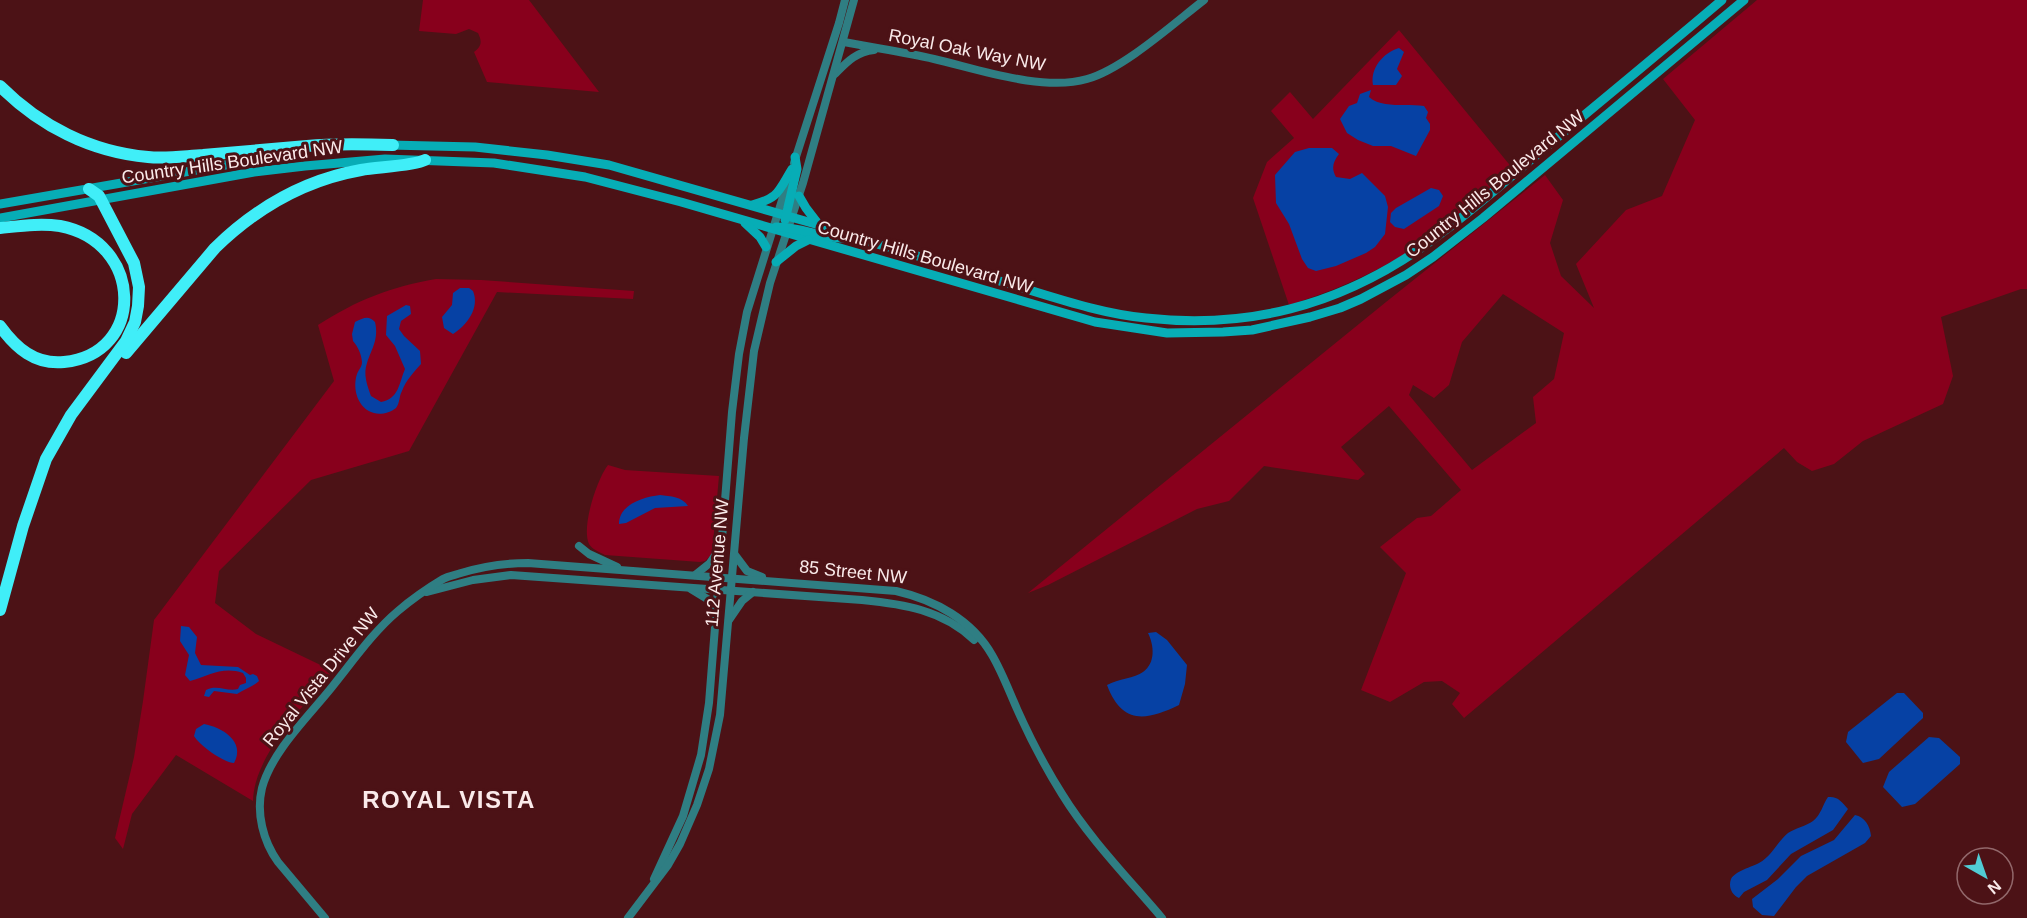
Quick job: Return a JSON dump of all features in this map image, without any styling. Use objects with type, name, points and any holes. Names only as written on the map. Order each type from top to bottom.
[{"type":"highway","points":[[0,86],[19,104],[62,132],[90,145],[132,155],[168,157],[309,146],[393,145]]},
{"type":"highway","points":[[98,381],[112,370],[215,248],[260,210],[297,189],[337,175],[419,163],[425,160]]},
{"type":"highway","points":[[0,610],[23,526],[46,459],[71,415],[98,381],[130,333],[138,306],[139,287],[134,262],[101,199],[97,193],[89,189]]},
{"type":"highway","points":[[0,228],[48,225],[69,229],[90,237],[107,251],[118,266],[124,293],[122,313],[113,334],[100,349],[80,360],[56,363],[30,356],[18,348],[0,326]]},
{"type":"main road","name":"Country Hills Boulevard NW","points":[[0,204],[300,152],[393,145],[475,147],[547,154],[609,165],[752,205],[1090,308],[1138,317],[1176,320],[1253,318],[1293,309],[1333,296],[1400,262],[1430,242],[1722,0]]},
{"type":"main road","name":"Country Hills Boulevard NW","points":[[786,229],[808,240],[1055,311],[1131,329],[1167,333],[1223,332],[1252,330],[1310,317],[1361,299],[1406,275],[1433,257],[1744,0]]},
{"type":"main road","points":[[786,229],[785,215],[797,169],[795,157]]},
{"type":"main road","name":"Country Hills Boulevard NW","points":[[0,218],[254,172],[385,159],[494,164],[585,177],[772,229]]},
{"type":"main road","points":[[752,205],[768,201],[777,194],[792,169]]},
{"type":"main road","points":[[799,196],[819,225]]},
{"type":"main road","points":[[743,221],[760,237],[766,247]]},
{"type":"main road","points":[[772,229],[775,227],[842,240],[856,238]]},
{"type":"main road","points":[[776,262],[796,246],[808,240]]},
{"type":"street","points":[[785,215],[795,157],[845,0]]},
{"type":"street","points":[[785,215],[799,196],[854,0]]},
{"type":"street","name":"Royal Oak Way NW","points":[[844,42],[930,58],[1027,80],[1069,83],[1088,79],[1110,69],[1204,0]]},
{"type":"street","points":[[834,74],[851,57],[863,51],[879,49]]},
{"type":"street","name":"112 Avenue NW","points":[[652,884],[682,816],[701,755],[709,703],[733,402],[739,354],[747,312],[766,247],[772,229],[785,215]]},
{"type":"street","name":"112 Avenue NW","points":[[628,918],[668,865],[680,844],[709,770],[720,715],[752,366],[763,306],[786,229]]},
{"type":"street","points":[[695,575],[713,560],[722,542]]},
{"type":"street","points":[[579,546],[620,569]]},
{"type":"street","points":[[735,555],[747,571],[764,580]]},
{"type":"street","name":"Royal Vista Drive NW","points":[[325,918],[293,881],[269,847],[261,822],[262,790],[278,754],[378,631],[398,611],[445,578],[490,565],[528,563],[732,578]]},
{"type":"street","name":"Royal Vista Drive NW","points":[[424,593],[473,580],[511,575],[731,591]]},
{"type":"street","name":"85 Street NW","points":[[732,578],[896,591],[926,600],[958,618],[977,635],[992,655],[1042,760],[1063,796],[1162,918]]},
{"type":"street","points":[[688,587],[709,600],[717,611]]},
{"type":"street","name":"85 Street NW","points":[[731,591],[878,601],[919,609],[949,621],[968,633],[986,652],[1004,681]]},
{"type":"street","points":[[729,620],[742,601],[753,592]]},
{"type":"shaded area","points":[[423,0],[529,0],[599,92],[487,82],[474,52],[479,48],[478,33],[469,29],[456,34],[419,31]]},
{"type":"shaded area","points":[[1757,0],[2027,0],[2027,289],[2021,289],[1941,317],[1953,376],[1943,404],[1863,441],[1834,464],[1812,471],[1797,462],[1784,448],[1464,718],[1452,704],[1460,693],[1442,681],[1424,682],[1390,702],[1361,690],[1406,573],[1380,547],[1417,518],[1431,516],[1461,490],[1389,406],[1341,447],[1365,474],[1358,480],[1264,466],[1229,501],[1197,509],[1028,593],[1545,175],[1563,200],[1550,243],[1561,276],[1594,308],[1576,264],[1626,210],[1662,196],[1695,120],[1663,79]],"holes":[[[1503,294],[1564,333],[1554,379],[1533,397],[1536,423],[1472,470],[1409,395],[1413,385],[1434,398],[1449,385],[1462,342]]]},
{"type":"shaded area","points":[[1399,30],[1513,169],[1416,247],[1354,280],[1289,305],[1253,198],[1267,162],[1294,138],[1271,111],[1290,92],[1313,119]]},
{"type":"shaded area","points":[[436,279],[634,291],[633,299],[497,292],[409,451],[311,480],[219,571],[215,603],[256,634],[333,671],[295,715],[271,749],[262,766],[253,801],[176,755],[132,814],[123,849],[115,838],[134,757],[154,620],[334,381],[318,325],[346,308],[374,296]]},
{"type":"shaded area","points":[[608,465],[625,470],[719,476],[712,554],[705,561],[700,562],[605,555],[592,547],[587,536],[589,515],[595,492]]},
{"type":"water","points":[[1399,48],[1404,52],[1397,69],[1402,76],[1396,85],[1373,85],[1374,73],[1379,62],[1393,50]]},
{"type":"water","points":[[1371,90],[1369,97],[1381,103],[1424,106],[1428,112],[1426,118],[1430,124],[1430,130],[1416,156],[1391,146],[1373,146],[1347,133],[1340,119],[1349,106],[1357,103],[1360,94]]},
{"type":"water","points":[[1309,148],[1332,148],[1339,154],[1333,165],[1336,177],[1350,179],[1362,173],[1385,196],[1388,207],[1385,234],[1375,247],[1336,266],[1316,271],[1308,268],[1302,259],[1289,224],[1276,203],[1275,175],[1295,152]]},
{"type":"water","points":[[1431,188],[1439,190],[1443,196],[1439,206],[1404,229],[1395,227],[1390,222],[1391,213],[1396,208]]},
{"type":"water","points":[[460,288],[469,288],[473,291],[475,304],[471,316],[453,334],[444,328],[442,317],[452,305],[453,293]]},
{"type":"water","points":[[406,305],[410,306],[411,314],[401,321],[399,329],[420,351],[421,364],[406,383],[396,408],[385,413],[374,413],[368,411],[360,403],[356,392],[357,374],[362,362],[359,350],[353,341],[355,322],[368,318],[375,322],[376,338],[365,371],[371,396],[381,402],[392,398],[398,390],[405,369],[395,346],[386,335],[387,316]]},
{"type":"water","points":[[660,495],[680,499],[688,506],[655,508],[626,523],[619,524],[623,511],[628,507],[640,500]]},
{"type":"water","points":[[181,626],[189,627],[197,637],[195,653],[201,665],[238,667],[250,675],[257,676],[259,681],[237,694],[214,691],[209,697],[204,696],[206,690],[210,688],[238,689],[240,685],[246,683],[246,678],[243,673],[229,671],[216,672],[190,681],[185,675],[189,655],[180,641]]},
{"type":"water","points":[[1156,632],[1167,640],[1187,665],[1185,684],[1179,705],[1156,714],[1136,716],[1120,707],[1107,685],[1140,674],[1147,668],[1153,654],[1148,633]]},
{"type":"water","points":[[1897,693],[1904,693],[1923,713],[1923,718],[1879,759],[1863,763],[1846,742],[1848,732]]},
{"type":"water","points":[[204,724],[218,728],[230,736],[237,748],[234,763],[218,757],[197,740],[194,736],[196,729]]},
{"type":"water","points":[[1929,737],[1939,738],[1960,757],[1960,764],[1915,804],[1902,807],[1883,787],[1889,772]]},
{"type":"water","points":[[1828,797],[1842,802],[1848,809],[1833,830],[1791,854],[1767,880],[1744,892],[1739,898],[1734,895],[1730,885],[1733,876],[1764,860],[1788,833],[1813,821]]},
{"type":"water","points":[[1855,815],[1866,822],[1869,829],[1871,836],[1865,843],[1807,876],[1774,916],[1762,915],[1753,907],[1752,899],[1778,879],[1801,856],[1834,840]]},
{"type":"district","name":"ROYAL VISTA","points":[[449,799]]}]
